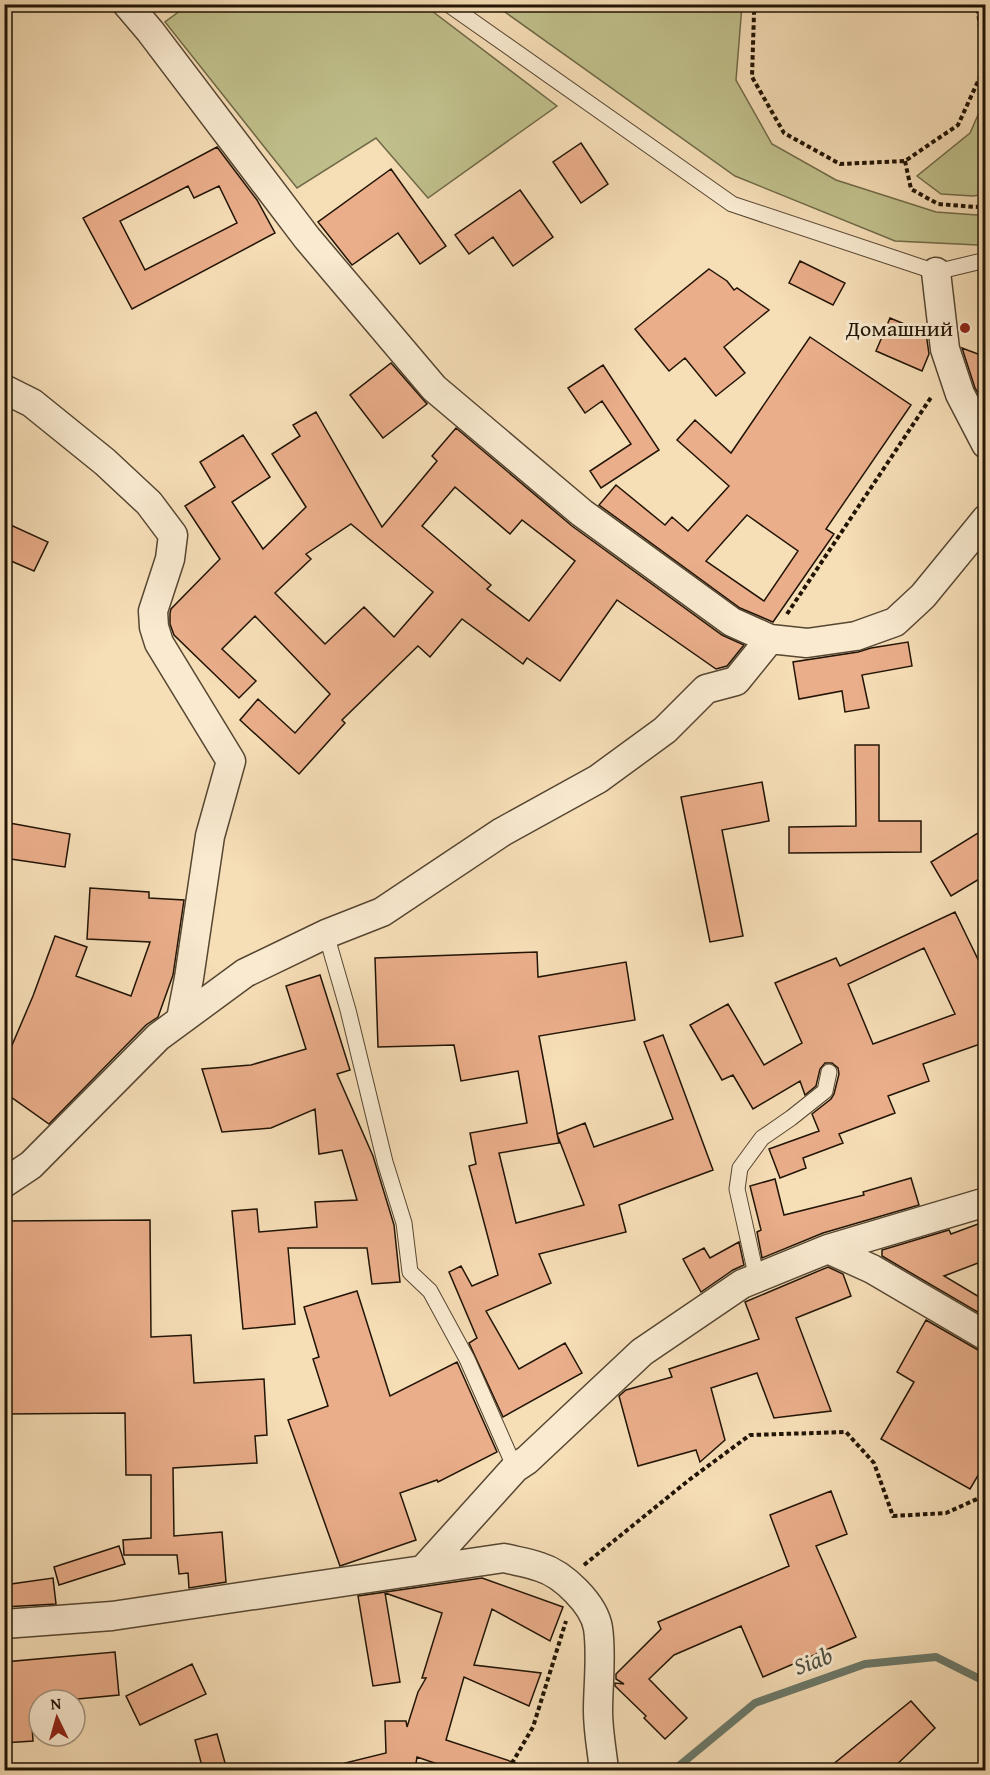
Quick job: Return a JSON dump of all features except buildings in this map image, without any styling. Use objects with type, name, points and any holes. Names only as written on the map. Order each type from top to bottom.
[{"type":"street","points":[[127,4],[307,238],[435,388],[582,513],[732,622],[770,639],[807,643],[856,636],[895,622],[923,596],[986,519]]},
{"type":"street","points":[[936,272],[945,349],[960,394],[986,444]]},
{"type":"street","points":[[4,389],[32,403],[105,462],[149,503],[172,535],[170,559],[153,610],[154,627],[159,643],[231,761],[210,836],[181,1019]]},
{"type":"street","points":[[4,1183],[31,1165],[158,1037],[245,973],[326,934],[382,912],[502,832],[598,778],[665,730],[706,689],[736,681],[770,639]]},
{"type":"street","points":[[423,1570],[515,1468],[527,1460],[642,1352],[742,1284],[828,1249],[986,1202]]},
{"type":"street","points":[[828,1249],[872,1269],[986,1336]]},
{"type":"street","points":[[4,1624],[112,1616],[504,1558],[543,1568],[570,1585],[590,1606],[598,1626],[598,1714],[604,1770]]},
{"type":"lane","points":[[448,4],[732,204],[936,272],[986,260]]},
{"type":"lane","points":[[326,934],[348,1010],[385,1162],[404,1223],[410,1272],[430,1291],[467,1359],[515,1468]]},
{"type":"lane","points":[[757,1279],[737,1189],[740,1168],[762,1138],[825,1091],[829,1072]]},
{"type":"path","points":[[759,4],[754,13],[752,77],[783,133],[840,164],[905,161],[958,125],[985,66],[977,4]]},
{"type":"path","points":[[905,161],[911,189],[938,204],[976,207],[986,205]]},
{"type":"path","points":[[770,639],[951,368]]},
{"type":"path","points":[[508,1770],[533,1727],[585,1563],[689,1480],[750,1435],[846,1432],[874,1463],[893,1516],[946,1513],[986,1495]]},
{"type":"green space","points":[[188,5],[424,5],[557,106],[428,198],[376,138],[297,188],[165,22]]},
{"type":"green space","points":[[495,5],[742,5],[736,80],[772,144],[836,180],[936,212],[977,215],[985,213],[985,243],[978,245],[895,241],[735,176]]},
{"type":"green space","points":[[985,99],[985,194],[973,196],[941,194],[917,176],[970,133]]},
{"type":"waterway","name":"Siab","points":[[674,1770],[755,1703],[865,1664],[936,1657],[986,1682]]},
{"type":"place","name":"Домашний","points":[[965,328]]}]
